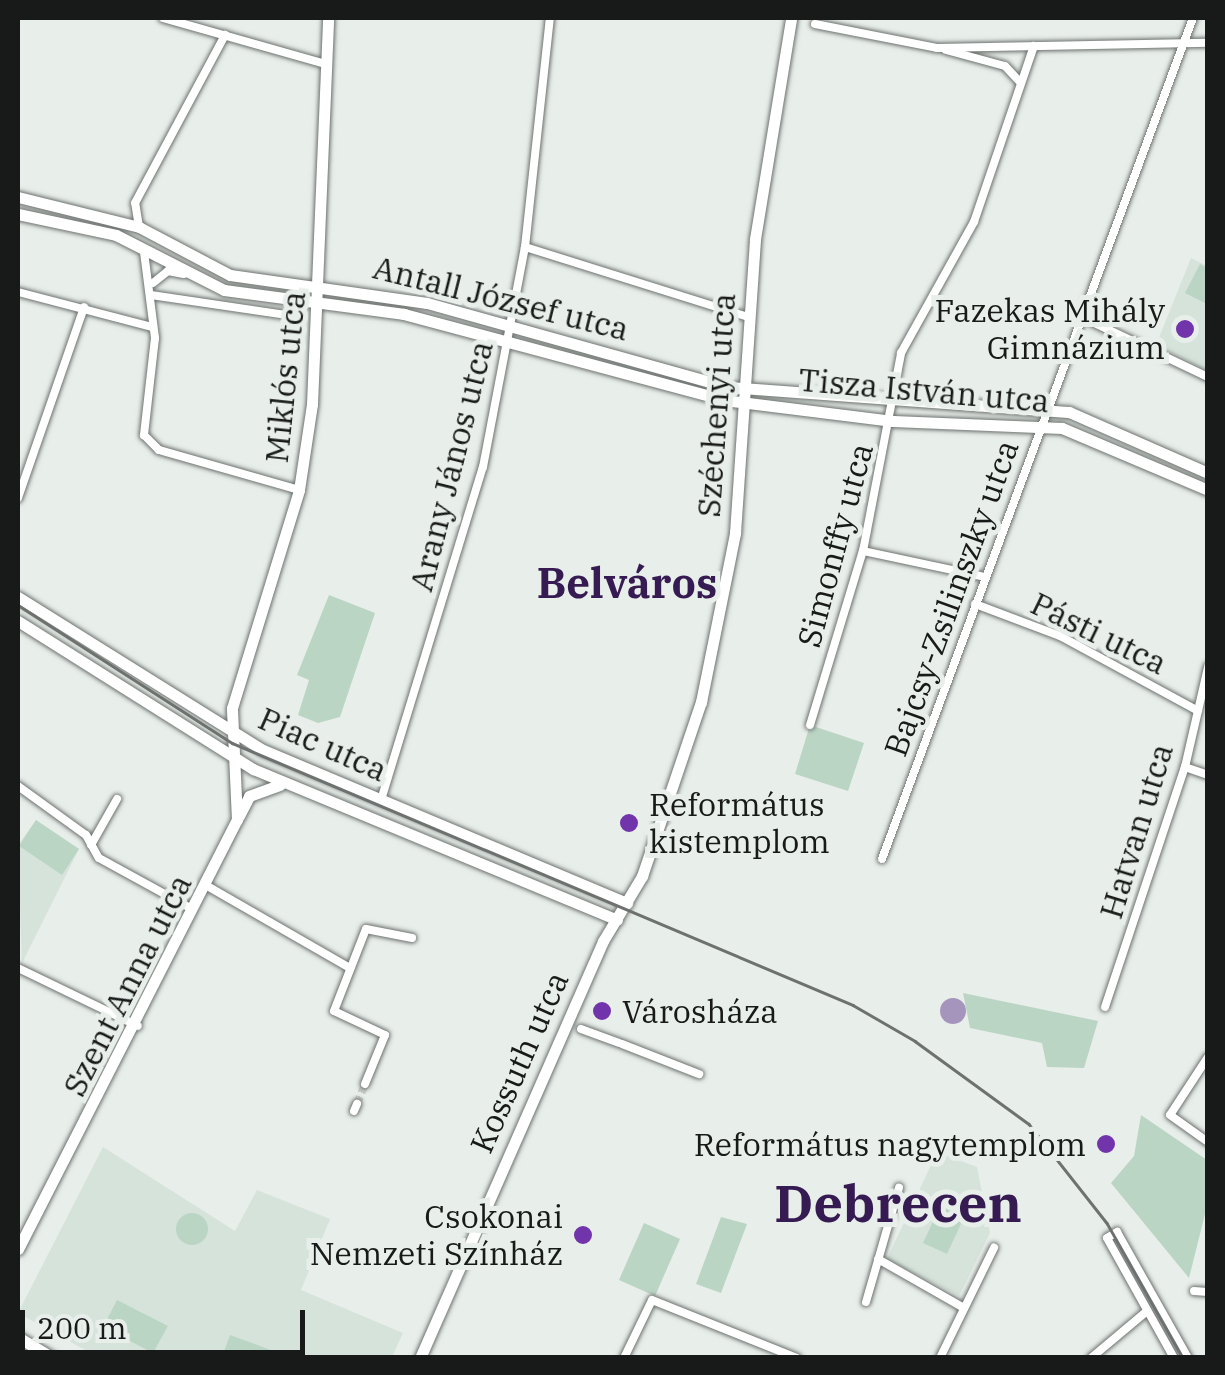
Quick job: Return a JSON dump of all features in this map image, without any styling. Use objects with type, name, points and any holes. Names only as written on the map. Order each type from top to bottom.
[{"type":"street","points":[[163,18],[326,64]]},
{"type":"street","name":"Miklós utca","points":[[224,729],[300,490],[324,287],[328,18]]},
{"type":"street","name":"Arany János utca","points":[[381,800],[458,558],[508,342],[524,247],[550,18]]},
{"type":"street","name":"Széchenyi utca","points":[[627,903],[702,702],[735,533],[749,317],[791,18]]},
{"type":"street","name":"Bajcsy-Zsilinszky utca","points":[[882,860],[1193,18]]},
{"type":"street","points":[[815,24],[1006,66],[1021,83]]},
{"type":"street","points":[[139,227],[134,203],[225,35]]},
{"type":"street","points":[[937,48],[1208,43]]},
{"type":"street","name":"Simonffy utca","points":[[810,725],[863,551],[893,422],[902,352],[974,222],[1034,46]]},
{"type":"street","name":"Antall József utca","points":[[18,197],[139,227],[230,275],[324,287],[511,324],[744,394]]},
{"type":"street","name":"Antall József utca","points":[[18,214],[138,245],[192,276],[240,294],[322,302],[744,394]]},
{"type":"street","points":[[138,245],[152,260],[152,327],[144,435],[159,450],[300,490]]},
{"type":"street","points":[[524,247],[749,317]]},
{"type":"street","points":[[151,290],[168,271],[192,276]]},
{"type":"street","points":[[151,290],[286,314]]},
{"type":"street","points":[[18,292],[152,327]]},
{"type":"street","points":[[18,498],[84,307]]},
{"type":"street","points":[[1080,316],[1208,377]]},
{"type":"street","name":"Tisza István utca","points":[[744,394],[894,405],[1048,408],[1100,422],[1208,473]]},
{"type":"street","name":"Tisza István utca","points":[[744,394],[893,422],[1041,425],[1208,490]]},
{"type":"street","points":[[863,551],[984,577]]},
{"type":"street","name":"Piac utca","points":[[18,597],[224,729],[627,903]]},
{"type":"street","name":"Pásti utca","points":[[976,604],[1060,636],[1198,711]]},
{"type":"street","name":"Piac utca","points":[[18,621],[234,758],[291,786],[617,920]]},
{"type":"street","name":"Hatvan utca","points":[[1105,1008],[1185,768],[1208,667]]},
{"type":"street","points":[[193,734],[224,729]]},
{"type":"street","name":"Szent Anna utca","points":[[18,1250],[209,888],[237,820],[234,758],[224,729]]},
{"type":"street","points":[[1185,768],[1208,774]]},
{"type":"street","points":[[18,786],[86,834],[99,858],[196,911]]},
{"type":"street","points":[[237,820],[262,787],[291,786]]},
{"type":"street","points":[[91,844],[117,799]]},
{"type":"street","points":[[209,888],[350,968]]},
{"type":"street","name":"Kossuth utca","points":[[420,1358],[627,903]]},
{"type":"street","points":[[365,1084],[385,1035],[334,1011],[350,968],[374,923],[412,938]]},
{"type":"street","points":[[18,968],[138,1026]]},
{"type":"street","points":[[581,1029],[699,1074]]},
{"type":"street","points":[[1208,1057],[1170,1115],[1208,1142]]},
{"type":"street","points":[[866,1302],[899,1188]]},
{"type":"street","points":[[1174,1358],[1107,1238],[1117,1232],[1188,1358]]},
{"type":"street","points":[[940,1358],[994,1248]]},
{"type":"street","points":[[878,1259],[964,1308]]},
{"type":"street","points":[[1194,1291],[1208,1292]]},
{"type":"street","points":[[624,1358],[652,1300],[797,1358]]},
{"type":"street","points":[[1091,1358],[1147,1311]]},
{"type":"street","points":[[18,1337],[53,1358]]},
{"type":"shaded area","name":"Fazekas Mihály Gimnázium","points":[[1191,258],[1207,266],[1207,370],[1156,345]]},
{"type":"shaded area","points":[[36,820],[79,849],[22,963],[18,845]]},
{"type":"shaded area","points":[[953,998],[962,1002],[966,1011],[962,1020],[953,1024],[944,1020],[940,1011],[944,1002]]},
{"type":"shaded area","points":[[103,1147],[235,1231],[257,1190],[330,1219],[301,1290],[403,1333],[392,1357],[98,1357],[18,1313]]},
{"type":"shaded area","points":[[937,1152],[977,1167],[990,1233],[959,1296],[887,1259]]},
{"type":"green space","points":[[1200,264],[1207,268],[1207,304],[1185,293]]},
{"type":"green space","points":[[329,595],[375,613],[340,717],[318,723],[298,715],[309,680],[297,675]]},
{"type":"green space","points":[[810,725],[864,743],[848,791],[795,774]]},
{"type":"green space","points":[[36,820],[79,849],[62,875],[19,846]]},
{"type":"green space","points":[[963,993],[1098,1021],[1084,1068],[1047,1067],[1042,1043],[970,1028]]},
{"type":"green space","points":[[1141,1115],[1207,1160],[1207,1206],[1189,1278],[1111,1183],[1134,1156]]},
{"type":"green space","points":[[947,1191],[971,1202],[947,1254],[923,1243]]},
{"type":"green space","points":[[192,1213],[203,1218],[208,1229],[203,1240],[192,1245],[181,1240],[176,1229],[181,1218]]},
{"type":"green space","points":[[721,1217],[747,1224],[721,1293],[696,1284]]},
{"type":"green space","points":[[644,1223],[680,1239],[655,1296],[619,1280]]},
{"type":"green space","points":[[117,1300],[168,1326],[153,1353],[103,1327]]},
{"type":"green space","points":[[230,1335],[276,1352],[274,1357],[222,1357]]},
{"type":"tunnel","points":[[357,1104],[365,1084]]},
{"type":"tram line","points":[[18,605],[232,743],[853,1005],[915,1041],[1029,1124],[1107,1223],[1183,1358]]},
{"type":"place","name":"Fazekas Mihály Gimnázium","points":[[1185,329]]},
{"type":"place","name":"Református kistemplom","points":[[629,823]]},
{"type":"place","name":"Városháza","points":[[602,1011]]},
{"type":"place","name":"Református nagytemplom","points":[[1106,1144]]},
{"type":"place","name":"Csokonai Nemzeti Színház","points":[[583,1235]]},
{"type":"district","name":"Belváros","points":[[627,583]]},
{"type":"district","name":"Debrecen","points":[[898,1203]]}]
